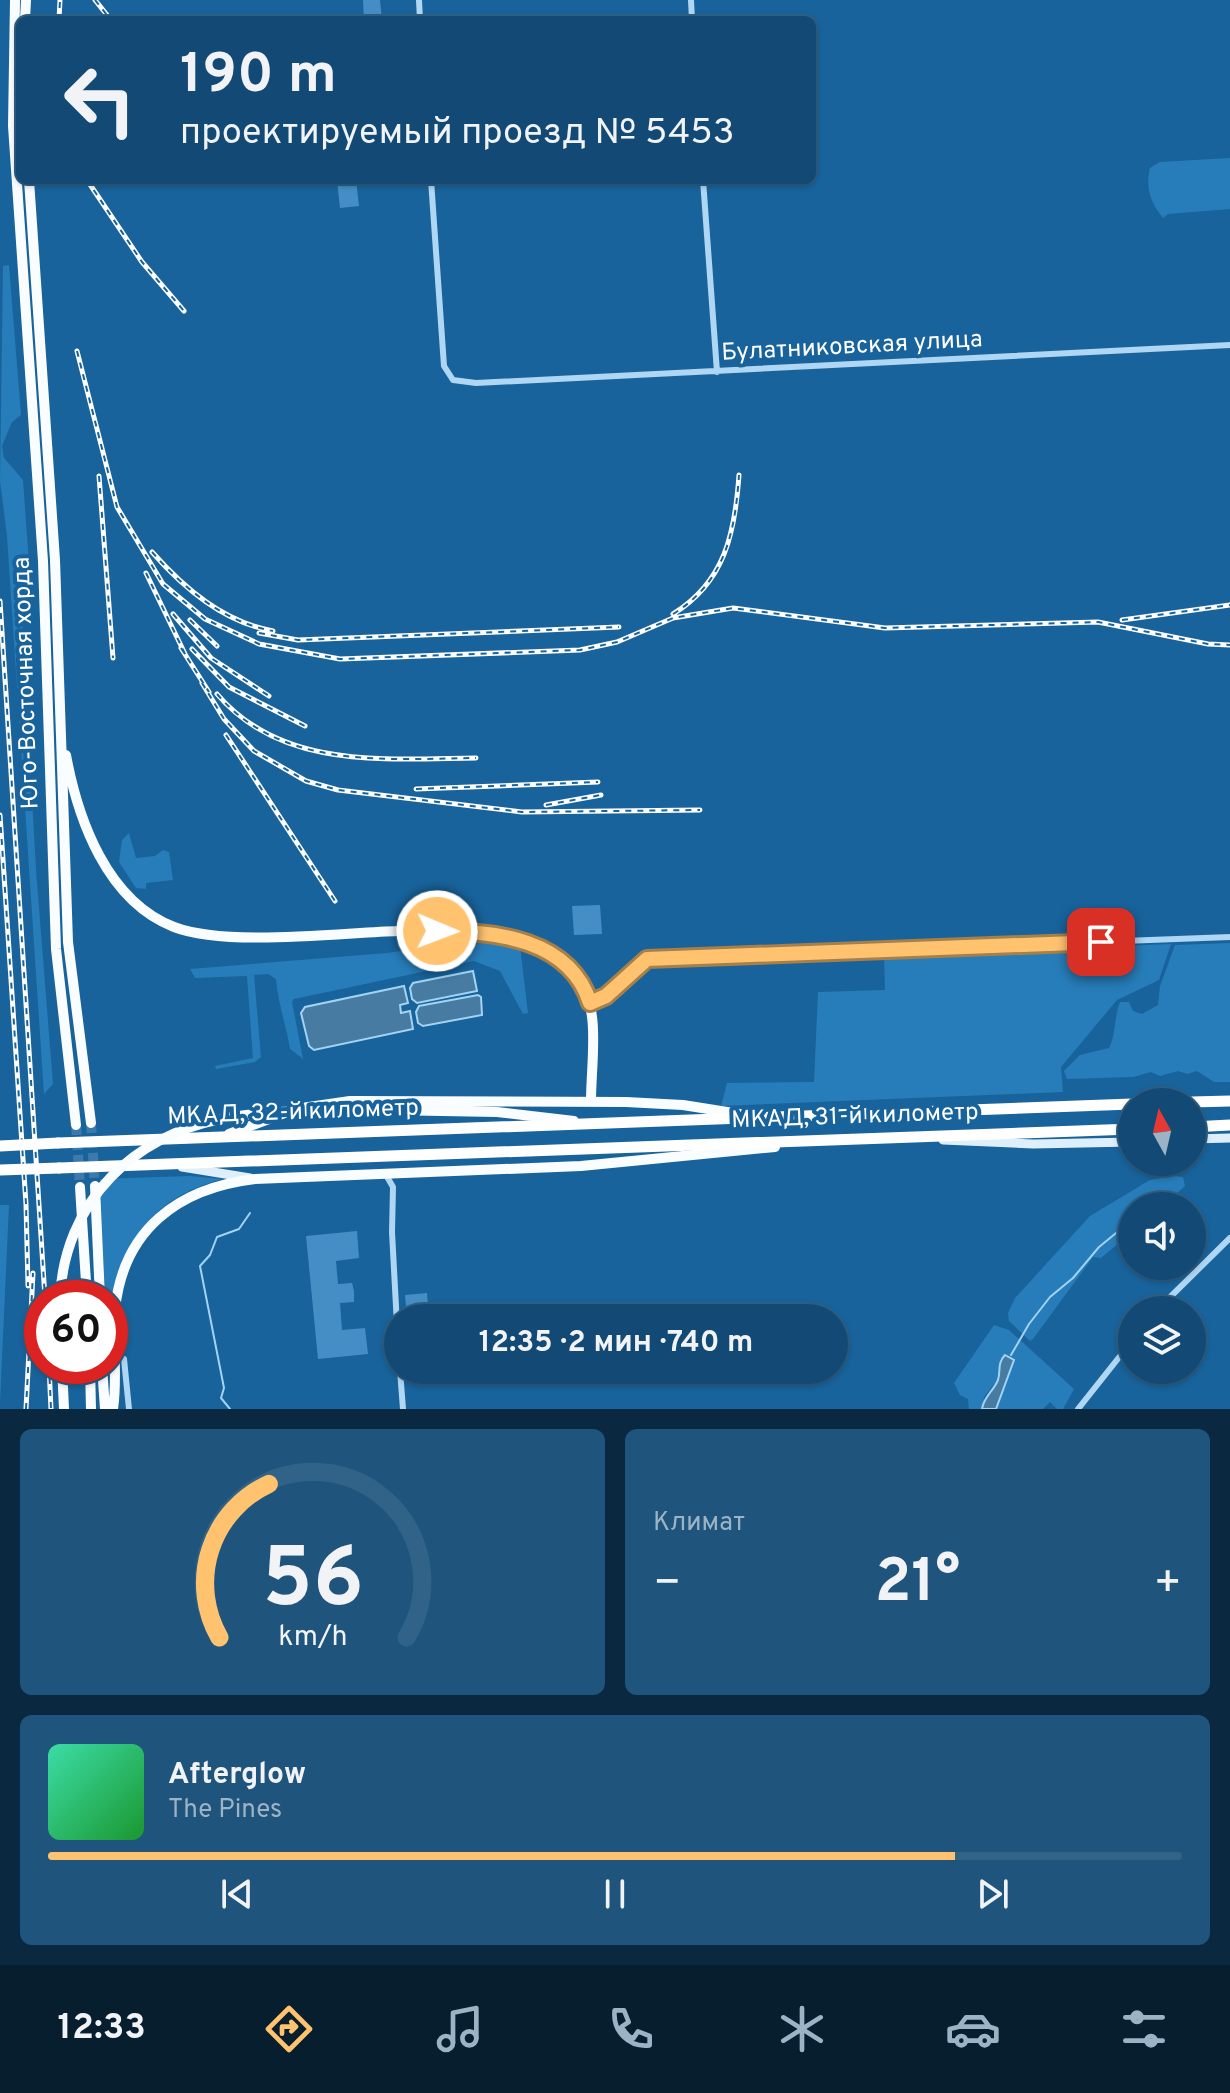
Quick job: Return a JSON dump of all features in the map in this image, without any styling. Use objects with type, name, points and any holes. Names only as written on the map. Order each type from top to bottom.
[{"type":"highway","points":[[1206,1102],[1230,1101]]},
{"type":"highway","name":"МКАД, 31-й километр","points":[[587,1124],[1118,1105]]},
{"type":"highway","name":"МКАД, 32-й километр","points":[[0,1146],[587,1124]]},
{"type":"highway","points":[[1206,1126],[1230,1125]]},
{"type":"highway","name":"МКАД, 31-й километр","points":[[580,1149],[1118,1129]]},
{"type":"highway","name":"МКАД, 32-й километр","points":[[0,1170],[580,1149]]},
{"type":"main road","name":"Юго-Восточная хорда","points":[[15,0],[13,126],[16,170]]},
{"type":"main road","name":"Юго-Восточная хорда","points":[[17,184],[43,561],[56,949],[76,1125]]},
{"type":"main road","name":"Юго-Восточная хорда","points":[[29,184],[55,560],[68,942],[91,1123]]},
{"type":"main road","points":[[60,718],[77,805],[117,883],[151,916],[198,933],[254,936],[414,930],[490,933],[555,955],[567,963],[582,982],[590,1003],[591,1101]]},
{"type":"main road","points":[[213,1138],[319,1103],[591,1101],[683,1105],[764,1118]]},
{"type":"main road","points":[[63,1280],[66,1257],[88,1205],[126,1162],[162,1137],[195,1124],[241,1115],[387,1110],[497,1112],[587,1124]]},
{"type":"main road","points":[[907,1137],[1033,1144],[1118,1142]]},
{"type":"main road","points":[[1206,1139],[1230,1138]]},
{"type":"main road","points":[[113,1409],[117,1300],[126,1265],[154,1222],[182,1200],[210,1187],[255,1179],[581,1166],[864,1139]]},
{"type":"main road","points":[[163,1164],[255,1179]]},
{"type":"main road","points":[[95,1186],[99,1280]]},
{"type":"main road","points":[[80,1187],[86,1280]]},
{"type":"main road","points":[[63,1384],[64,1409]]},
{"type":"main road","points":[[90,1384],[91,1409]]},
{"type":"main road","points":[[103,1384],[105,1409]]},
{"type":"street","name":"Булатниковская улица","points":[[431,184],[444,366],[453,380],[476,383],[1230,345]]},
{"type":"street","points":[[703,184],[717,372]]},
{"type":"street","points":[[590,1003],[606,996],[647,959],[1230,937]]},
{"type":"street","points":[[394,1195],[403,1179],[413,1173]]},
{"type":"street","points":[[384,1174],[391,1179],[394,1195],[392,1232],[396,1304]]},
{"type":"street","points":[[1171,1296],[1230,1238]]},
{"type":"street","points":[[1078,1409],[1118,1359]]},
{"type":"street","points":[[126,1384],[129,1409]]},
{"type":"street","points":[[401,1384],[403,1409]]},
{"type":"shaded area","points":[[1230,158],[1230,209],[1168,214],[1163,218],[1150,195],[1150,168],[1160,162]]},
{"type":"shaded area","points":[[9,265],[21,415],[12,422],[2,446],[4,458],[23,480],[29,563],[20,579],[36,870],[53,1084],[44,1094],[7,536],[0,481],[3,266]]},
{"type":"shaded area","points":[[129,833],[136,858],[155,856],[163,850],[169,852],[173,880],[146,883],[146,889],[136,888],[119,862],[122,840]]},
{"type":"shaded area","points":[[453,937],[481,937],[520,946],[528,1013],[523,1014],[500,971],[474,961],[294,999],[292,1002],[303,1059],[290,1049],[276,979],[268,974],[254,975],[261,1057],[255,1062],[216,1069],[215,1066],[253,1058],[247,976],[195,978],[190,969],[387,953],[453,943]]},
{"type":"shaded area","points":[[1230,943],[1230,1082],[1214,1082],[1197,1071],[1187,1074],[1178,1071],[1160,1076],[1151,1072],[1133,1077],[1067,1079],[1064,1071],[1080,1055],[1109,1048],[1120,1002],[1129,1002],[1133,1011],[1142,1014],[1158,1005],[1160,986],[1175,945]]},
{"type":"shaded area","points":[[1171,944],[1159,980],[1117,1000],[1061,1067],[1063,1092],[721,1106],[727,1083],[814,1082],[818,992],[885,990],[884,955]]},
{"type":"shaded area","points":[[473,971],[477,991],[417,1003],[412,999],[410,988],[413,983]]},
{"type":"shaded area","points":[[404,986],[408,1003],[400,1005],[401,1013],[410,1011],[413,1029],[314,1050],[309,1046],[301,1013],[305,1007]]},
{"type":"shaded area","points":[[478,995],[481,997],[482,1015],[423,1026],[418,1023],[416,1012],[419,1006]]},
{"type":"shaded area","points":[[189,1176],[223,1179],[175,1199],[156,1213],[129,1250],[118,1280],[104,1280],[100,1179]]},
{"type":"shaded area","points":[[1183,1177],[1185,1186],[1178,1192],[1130,1192],[1150,1180]]},
{"type":"shaded area","points":[[1118,1199],[1118,1244],[1101,1258],[1093,1257],[1030,1341],[1009,1321],[1008,1313],[1015,1298],[1090,1216]]},
{"type":"shaded area","points":[[0,1205],[9,1205],[0,1402]]},
{"type":"shaded area","points":[[994,1325],[1009,1330],[1074,1389],[1063,1409],[1057,1409],[1050,1402],[1043,1409],[996,1409],[1014,1360],[1005,1355],[1000,1359],[999,1378],[984,1397],[982,1409],[969,1409],[968,1399],[960,1395],[954,1383]]},
{"type":"shaded area","points":[[1005,1355],[1014,1360],[996,1409],[982,1409],[998,1380]]},
{"type":"building","points":[[363,0],[380,0],[382,16],[364,16]]},
{"type":"building","points":[[337,184],[356,184],[359,206],[340,208]]},
{"type":"building","points":[[600,905],[602,934],[574,935],[572,906]]},
{"type":"building","points":[[357,1231],[359,1258],[336,1261],[338,1284],[352,1283],[354,1291],[354,1302],[340,1303],[342,1330],[365,1328],[368,1354],[318,1359],[306,1236]]},
{"type":"building","points":[[427,1293],[428,1304],[406,1304],[405,1295]]},
{"type":"waterway","points":[[230,1409],[221,1398],[224,1388],[200,1266],[210,1255],[217,1237],[239,1229],[250,1213]]},
{"type":"waterway","points":[[1011,1355],[1050,1297],[1118,1231]]},
{"type":"tunnel","points":[[91,1123],[95,1186]]},
{"type":"tunnel","points":[[76,1125],[80,1187]]},
{"type":"railway","points":[[59,16],[60,0]]},
{"type":"railway","points":[[95,0],[108,16]]},
{"type":"railway","points":[[90,184],[142,262],[184,311]]},
{"type":"railway","points":[[77,351],[117,507],[163,584],[205,619],[259,644],[340,659],[580,650],[617,642],[673,618],[733,608],[885,628],[1098,622],[1208,644],[1230,645]]},
{"type":"railway","points":[[673,614],[691,601],[716,571],[730,536],[739,475]]},
{"type":"railway","points":[[99,476],[113,658]]},
{"type":"railway","points":[[152,552],[177,578],[221,612],[273,631]]},
{"type":"railway","points":[[146,573],[186,656]]},
{"type":"railway","points":[[0,601],[44,1280]]},
{"type":"railway","points":[[1122,620],[1230,605]]},
{"type":"railway","points":[[173,614],[211,658],[269,696]]},
{"type":"railway","points":[[190,620],[217,646]]},
{"type":"railway","points":[[259,633],[298,640],[619,627]]},
{"type":"railway","points":[[181,648],[209,692]]},
{"type":"railway","points":[[192,649],[229,687],[305,726]]},
{"type":"railway","points":[[202,683],[224,719],[254,751],[306,781],[338,790],[522,812],[700,810]]},
{"type":"railway","points":[[217,694],[243,719],[272,736],[304,748],[371,758],[476,758]]},
{"type":"railway","points":[[226,735],[335,901]]},
{"type":"railway","points":[[416,789],[598,782]]},
{"type":"railway","points":[[546,805],[601,795]]},
{"type":"railway","points":[[0,815],[26,1204],[28,1280]]},
{"type":"railway","points":[[26,1409],[33,1273]]},
{"type":"railway","points":[[50,1384],[51,1409]]},
{"type":"route","points":[[437,931],[499,934],[555,955],[576,972],[590,1003],[606,996],[641,961],[647,959],[1101,942]]}]
